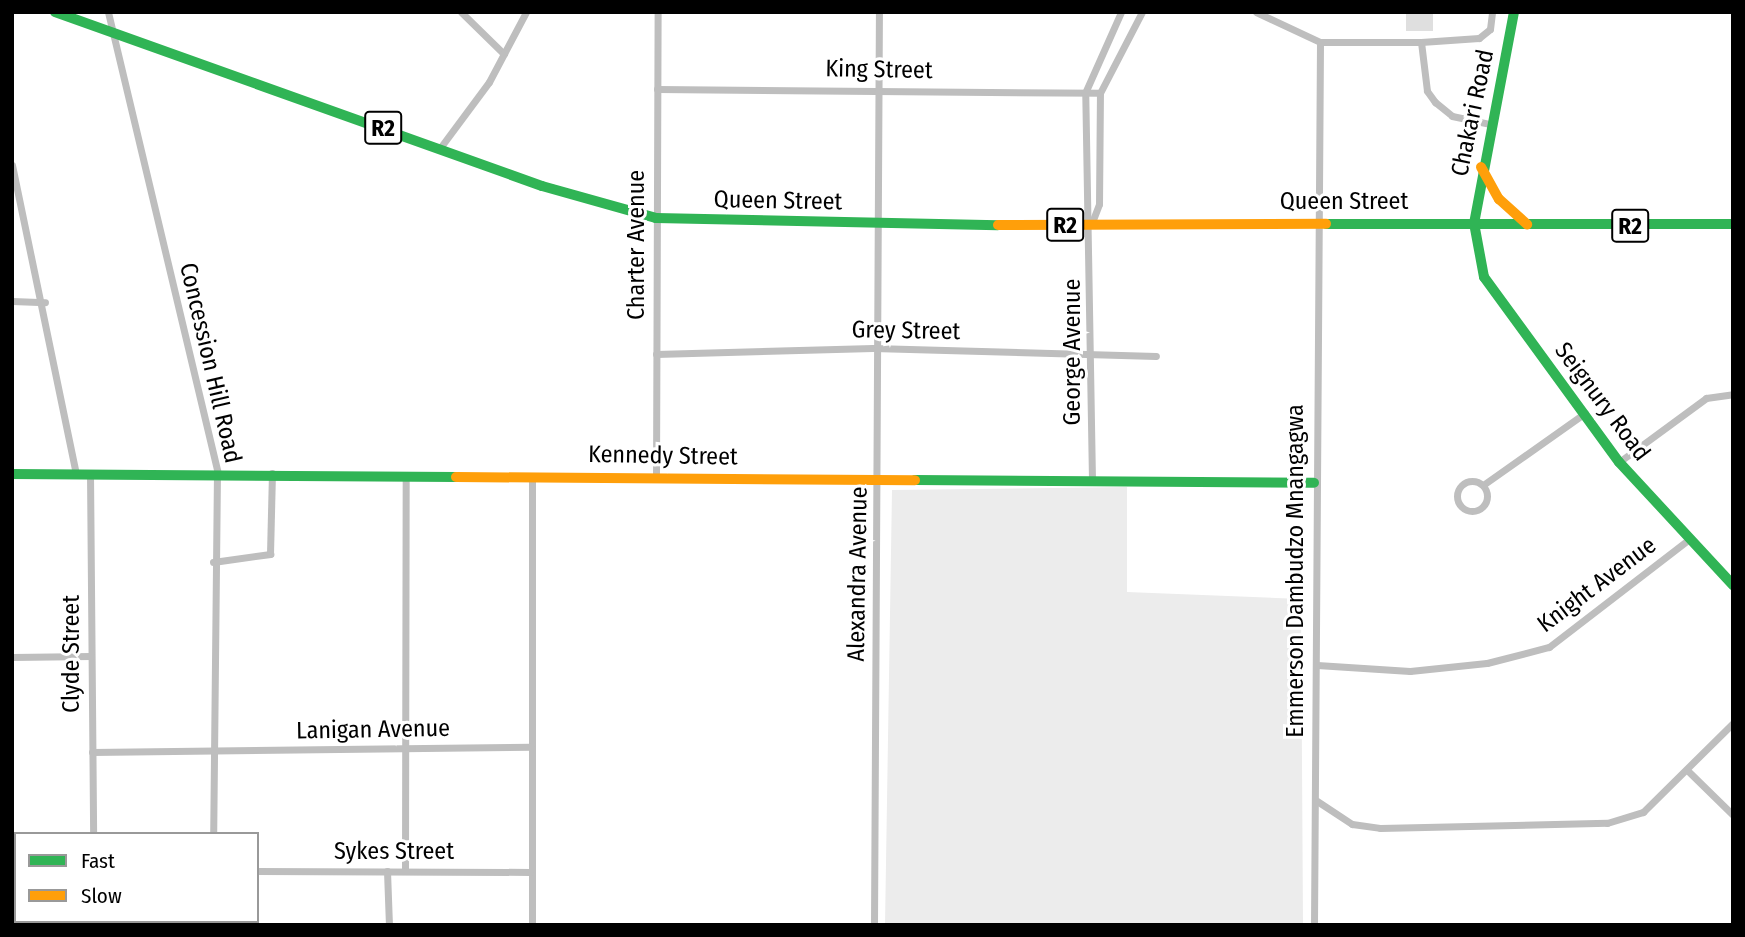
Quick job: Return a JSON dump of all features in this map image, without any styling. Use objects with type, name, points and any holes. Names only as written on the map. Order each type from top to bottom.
[{"type":"main road","name":"R2","points":[[55,12],[112,34]]},
{"type":"main road","name":"Chakari Road","points":[[1474,223],[1489,124],[1514,12]]},
{"type":"main road","name":"Queen Street","points":[[112,34],[542,186],[656,218],[881,225],[1474,223]]},
{"type":"main road","points":[[1481,167],[1499,199],[1528,224]]},
{"type":"main road","name":"R2","points":[[1474,223],[1733,224]]},
{"type":"main road","name":"Seignury Road","points":[[1474,223],[1484,277],[1619,462],[1733,586]]},
{"type":"main road","name":"Kennedy Street","points":[[12,474],[217,471],[406,477],[532,475],[1314,483]]},
{"type":"street","name":"Concession Hill Road","points":[[108,12],[217,471],[213,562],[216,753],[213,832]]},
{"type":"street","points":[[461,12],[504,54]]},
{"type":"street","points":[[440,148],[504,54],[526,12]]},
{"type":"street","name":"Charter Avenue","points":[[656,478],[658,12]]},
{"type":"street","name":"Alexandra Avenue","points":[[874,925],[879,479],[873,348],[881,225],[876,88],[879,12]]},
{"type":"street","name":"George Avenue","points":[[1092,480],[1094,357],[1091,225],[1083,205],[1085,93],[1121,12]]},
{"type":"street","name":"George Avenue","points":[[1091,225],[1099,204],[1100,93],[1142,12]]},
{"type":"street","points":[[1256,12],[1320,42],[1421,42],[1479,38],[1490,29],[1492,12]]},
{"type":"street","name":"Emmerson Dambudzo Mnangagwa","points":[[1314,925],[1317,801],[1315,223],[1320,42]]},
{"type":"street","points":[[1421,42],[1435,102],[1452,116],[1489,124]]},
{"type":"street","name":"King Street","points":[[657,89],[876,88],[1100,93]]},
{"type":"street","points":[[12,165],[45,302],[76,473]]},
{"type":"street","points":[[12,302],[45,302]]},
{"type":"street","name":"Grey Street","points":[[656,354],[873,348],[1094,357],[1156,355]]},
{"type":"street","points":[[1619,462],[1706,398],[1733,394]]},
{"type":"street","points":[[1483,485],[1482,508],[1460,506],[1457,491],[1463,483],[1483,485],[1585,413]]},
{"type":"street","points":[[213,562],[270,554],[272,472]]},
{"type":"street","name":"Clyde Street","points":[[90,473],[93,832]]},
{"type":"street","points":[[532,475],[532,925]]},
{"type":"street","points":[[405,870],[408,747],[406,477]]},
{"type":"street","name":"Knight Avenue","points":[[1317,665],[1410,671],[1487,663],[1549,647],[1688,540]]},
{"type":"street","points":[[12,657],[91,656]]},
{"type":"street","points":[[1317,801],[1352,824],[1380,828],[1607,824],[1643,812],[1733,723]]},
{"type":"street","name":"Lanigan Avenue","points":[[92,751],[216,753],[408,747],[531,747]]},
{"type":"street","points":[[1687,769],[1733,815]]},
{"type":"street","name":"Sykes Street","points":[[259,871],[530,872]]},
{"type":"street","points":[[387,871],[388,925]]},
{"type":"shaded area","points":[[1127,487],[1127,592],[1301,599],[1303,925],[885,925],[892,490]]},
{"type":"building","points":[[1406,12],[1433,12],[1433,31],[1406,31]]},
{"type":"traffic: fast","points":[[55,12],[542,186],[656,218],[998,225]]},
{"type":"traffic: fast","points":[[1514,12],[1474,223],[1484,277],[1619,462],[1733,585]]},
{"type":"traffic: fast","points":[[1326,224],[1733,224]]},
{"type":"traffic: fast","points":[[12,474],[456,477]]},
{"type":"traffic: fast","points":[[915,480],[1314,483]]},
{"type":"traffic: slow","points":[[1481,167],[1499,199],[1527,224]]},
{"type":"traffic: slow","points":[[998,225],[1326,224]]},
{"type":"traffic: slow","points":[[456,477],[915,480]]}]
